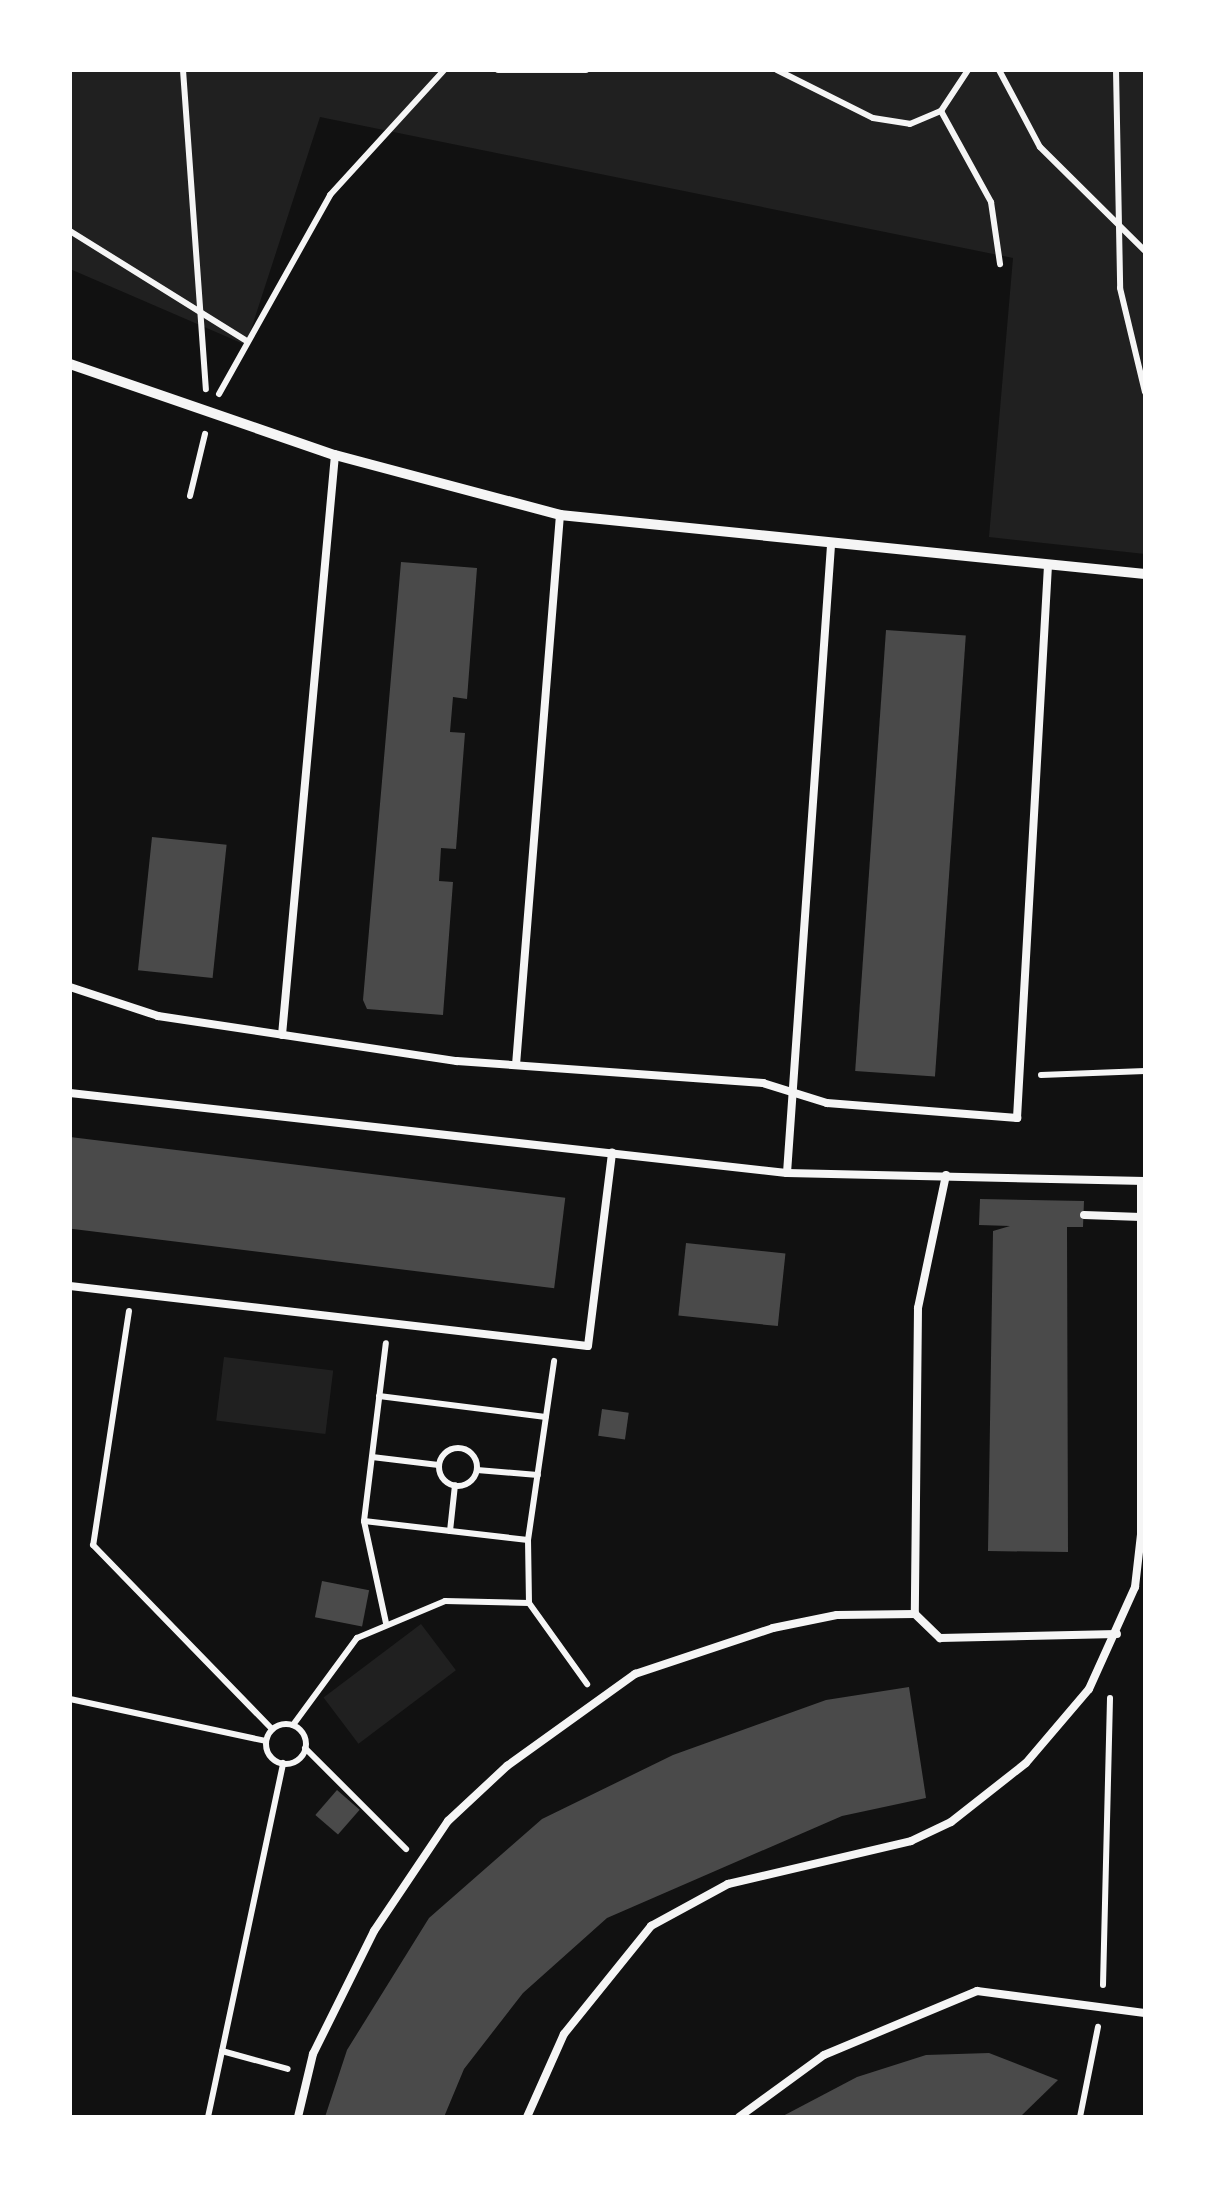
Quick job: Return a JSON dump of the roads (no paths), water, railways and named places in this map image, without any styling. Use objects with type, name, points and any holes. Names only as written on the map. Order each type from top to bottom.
[{"type":"street","points":[[70,364],[335,455],[560,515],[1145,574]]},
{"type":"lane","points":[[282,1035],[335,455]]},
{"type":"lane","points":[[516,1065],[560,515]]},
{"type":"lane","points":[[787,1173],[831,544]]},
{"type":"lane","points":[[70,987],[158,1016],[282,1035],[516,1065],[1017,1118],[1048,565]]},
{"type":"lane","points":[[70,1092],[787,1173],[1143,1181],[1141,1534],[1117,1634],[1108,1652],[1026,1763],[950,1822],[911,1841],[728,1884],[651,1926],[564,2034],[527,2117]]},
{"type":"lane","points":[[70,1286],[588,1346],[612,1152]]},
{"type":"lane","points":[[946,1175],[918,1308],[915,1614],[940,1638],[1117,1634]]},
{"type":"lane","points":[[1084,1215],[1141,1217]]},
{"type":"lane","points":[[298,2117],[308,2074],[374,1931],[448,1821],[507,1766],[635,1674],[774,1628],[915,1614]]},
{"type":"lane","points":[[739,2117],[824,2056],[978,1991],[1010,1989],[1102,2010],[1145,2013]]}]
